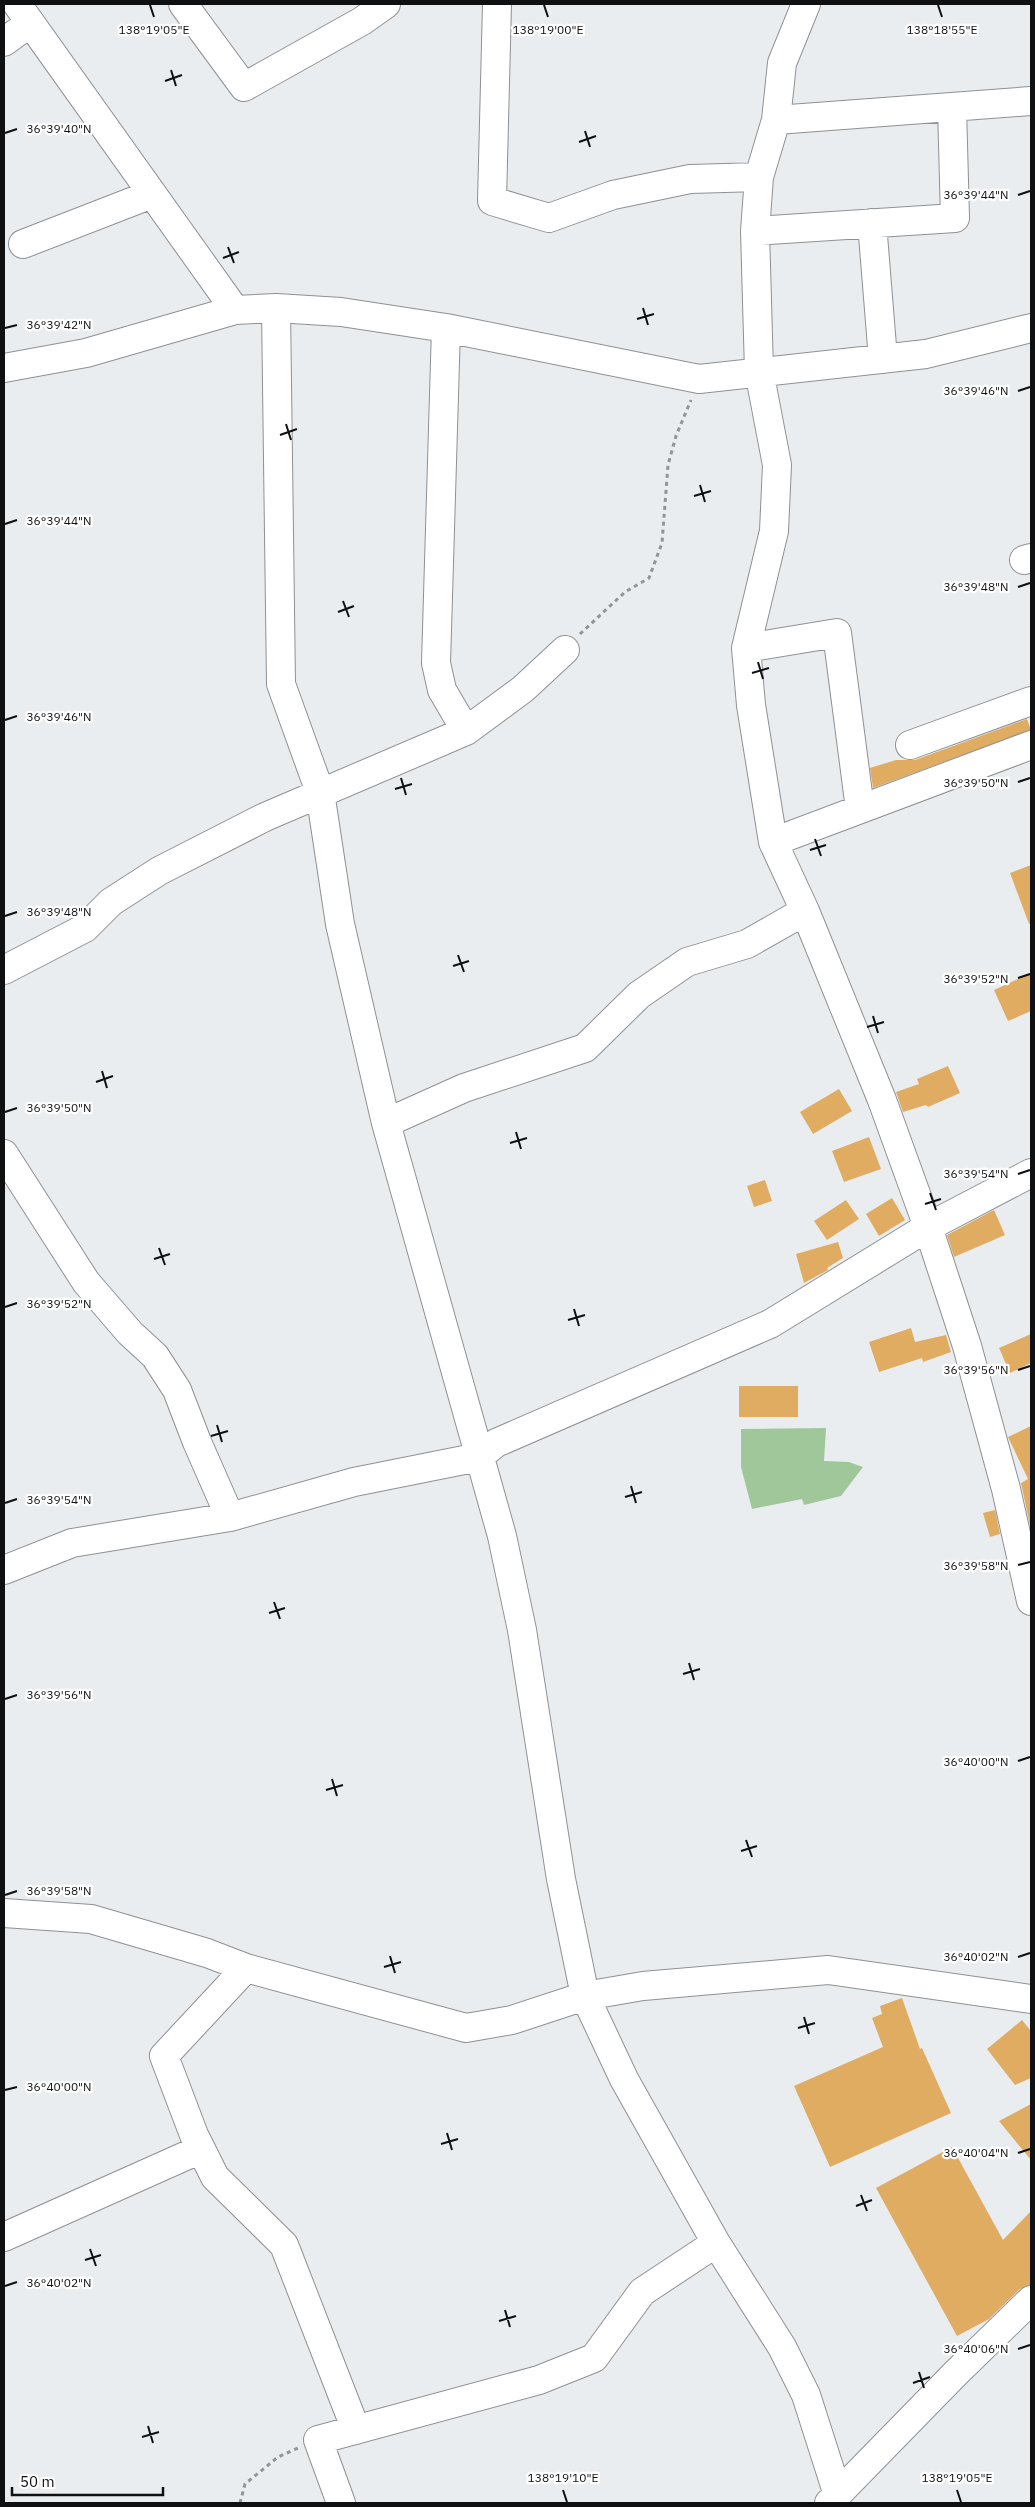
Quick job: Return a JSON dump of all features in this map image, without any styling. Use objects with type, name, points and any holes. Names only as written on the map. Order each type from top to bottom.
[{"type":"street","points":[[183,4],[244,87],[356,12],[386,4]]},
{"type":"street","points":[[497,4],[492,201],[549,218],[613,195],[690,179],[759,177]]},
{"type":"street","points":[[806,4],[782,63],[776,120],[759,177],[755,231],[759,371],[777,465],[774,531],[746,648],[751,705],[773,842],[805,911],[882,1100],[928,1227],[967,1346],[1006,1489],[1031,1600]]},
{"type":"street","points":[[4,42],[24,13],[235,310]]},
{"type":"street","points":[[776,120],[1031,101]]},
{"type":"street","points":[[755,231],[955,218],[952,107]]},
{"type":"street","points":[[23,244],[152,194]]},
{"type":"street","points":[[872,223],[883,359]]},
{"type":"street","points":[[276,308],[281,684],[320,792],[340,924],[386,1123],[502,1536],[522,1630],[561,1879],[585,1996],[624,2079],[716,2243],[782,2348],[806,2395],[834,2500]]},
{"type":"street","points":[[4,368],[86,353],[235,310],[276,308],[341,312],[446,328],[699,378],[926,354],[1031,328]]},
{"type":"street","points":[[446,328],[436,663],[442,690],[466,731]]},
{"type":"street","points":[[746,648],[837,632],[860,809]]},
{"type":"street","points":[[4,970],[85,928],[111,902],[159,871],[265,817],[466,731],[523,689],[565,650]]},
{"type":"street","points":[[910,745],[1031,701]]},
{"type":"street","points":[[773,842],[1031,745]]},
{"type":"street","points":[[386,1123],[464,1088],[585,1048],[639,995],[687,962],[747,944],[805,911]]},
{"type":"street","points":[[4,1154],[86,1282],[130,1333],[155,1356],[177,1390],[197,1442],[230,1517]]},
{"type":"street","points":[[4,1570],[72,1544],[230,1517],[354,1482],[479,1457],[496,1443],[770,1324],[928,1227],[1031,1173]]},
{"type":"street","points":[[4,1913],[91,1919],[207,1953],[246,1968],[466,2028],[512,2020],[585,1996],[643,1986],[828,1970],[1031,1999]]},
{"type":"street","points":[[246,1968],[164,2056],[201,2149],[215,2177],[284,2245],[356,2430]]},
{"type":"street","points":[[4,2237],[201,2149]]},
{"type":"street","points":[[341,2503],[318,2440],[539,2380],[594,2358],[642,2292],[716,2243]]},
{"type":"street","points":[[834,2500],[956,2373],[1031,2300]]},
{"type":"path","points":[[565,650],[625,592],[649,578],[662,543],[668,465],[676,436],[699,378]]},
{"type":"path","points":[[240,2503],[246,2484],[264,2468],[278,2457],[318,2440]]},
{"type":"green space","points":[[826,1428],[824,1461],[849,1462],[863,1467],[841,1496],[804,1505],[802,1499],[752,1509],[741,1467],[741,1429]]},
{"type":"building","points":[[1027,719],[1031,730],[873,788],[870,768],[896,760],[915,760]]},
{"type":"building","points":[[1031,865],[1031,923],[1029,924],[1010,873]]},
{"type":"building","points":[[1031,973],[1031,1011],[1008,1021],[994,990]]},
{"type":"building","points":[[948,1066],[960,1093],[928,1107],[926,1105],[903,1112],[896,1092],[919,1084],[917,1079]]},
{"type":"building","points":[[839,1089],[852,1111],[813,1134],[800,1112]]},
{"type":"building","points":[[869,1137],[881,1169],[844,1182],[832,1151]]},
{"type":"building","points":[[765,1180],[772,1201],[754,1207],[747,1186]]},
{"type":"building","points":[[892,1198],[905,1220],[879,1236],[866,1214]]},
{"type":"building","points":[[846,1200],[859,1219],[827,1240],[814,1221]]},
{"type":"building","points":[[994,1210],[1005,1235],[954,1257],[947,1235]]},
{"type":"building","points":[[838,1242],[843,1258],[827,1268],[828,1270],[804,1283],[796,1254]]},
{"type":"building","points":[[911,1328],[915,1342],[946,1335],[951,1352],[923,1362],[922,1358],[879,1372],[869,1342]]},
{"type":"building","points":[[1031,1334],[1031,1363],[1010,1373],[999,1348]]},
{"type":"building","points":[[739,1386],[798,1386],[798,1417],[739,1417]]},
{"type":"building","points":[[1031,1426],[1031,1530],[1021,1483],[1028,1479],[1008,1437]]},
{"type":"building","points":[[995,1510],[1000,1534],[990,1537],[983,1513]]},
{"type":"building","points":[[902,1998],[920,2049],[922,2048],[951,2113],[830,2167],[794,2086],[883,2047],[872,2018],[882,2014],[880,2006]]},
{"type":"building","points":[[1022,2020],[1031,2031],[1031,2078],[1015,2085],[987,2049]]},
{"type":"building","points":[[1031,2104],[1031,2160],[999,2121]]},
{"type":"building","points":[[952,2147],[1003,2240],[1031,2211],[1031,2285],[1020,2289],[989,2319],[957,2336],[876,2188]]}]
